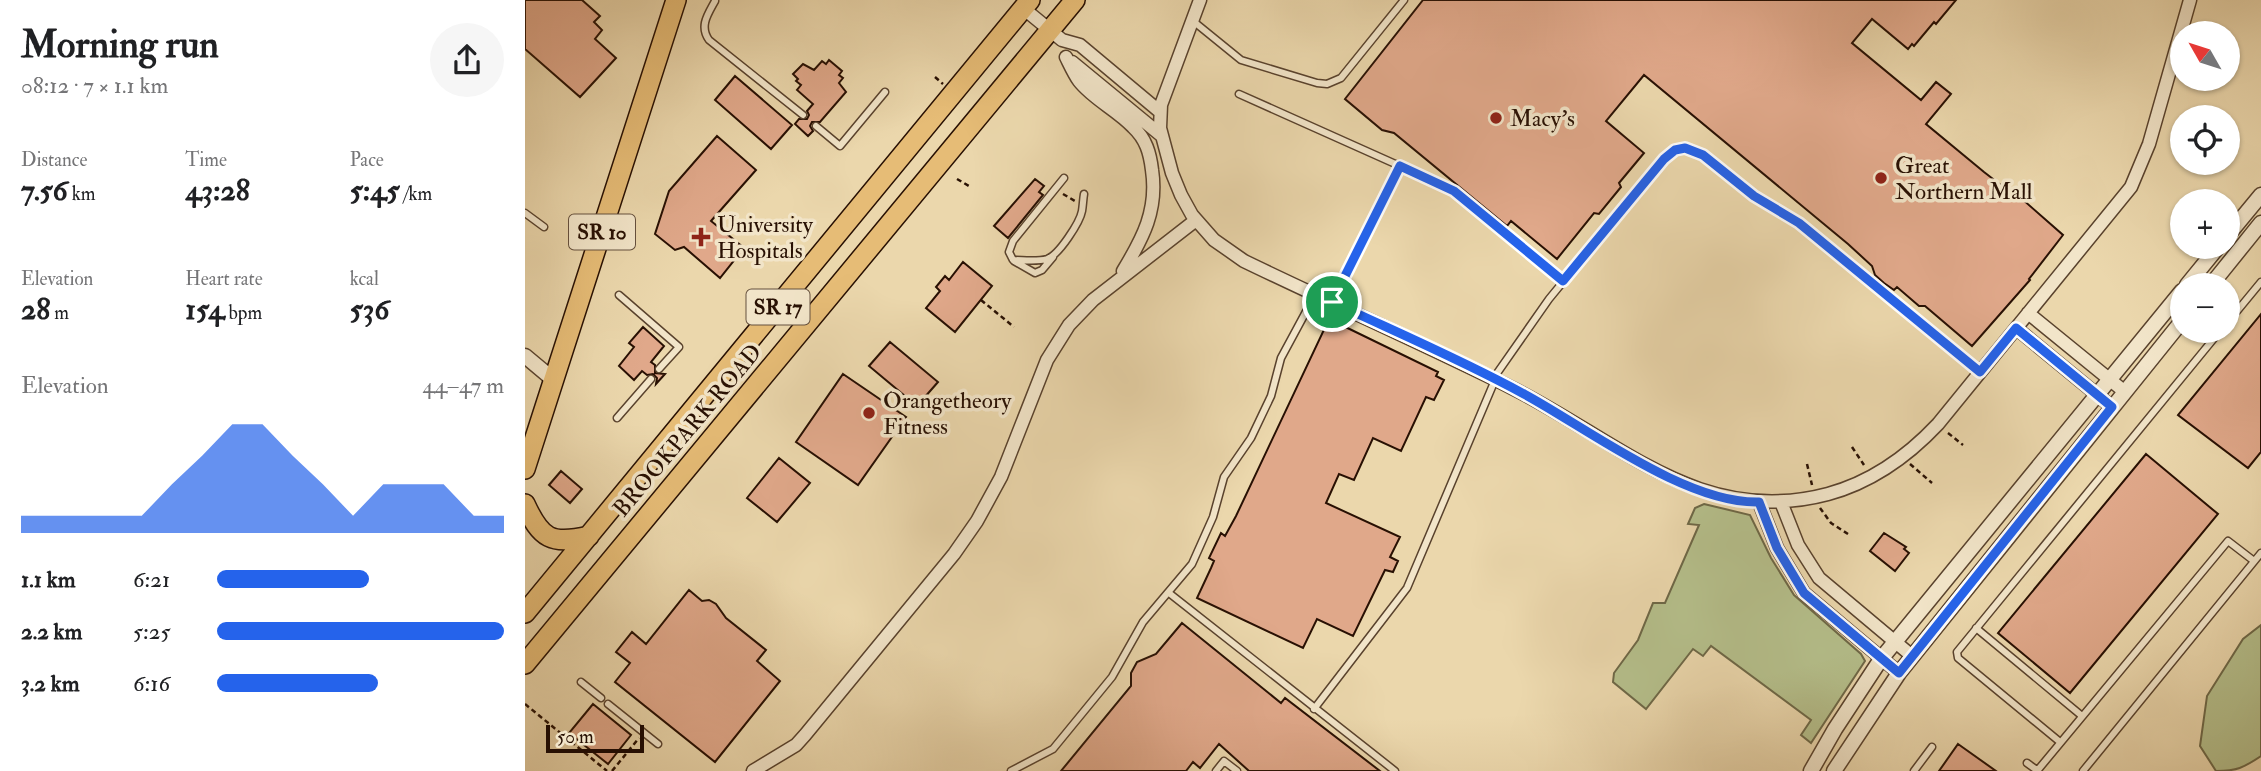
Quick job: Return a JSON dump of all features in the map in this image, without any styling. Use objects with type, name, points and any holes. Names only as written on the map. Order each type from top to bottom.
[{"type":"main road","name":"SR 10","points":[[525,469],[676,0]]},
{"type":"main road","name":"BROOKPARK ROAD","points":[[525,664],[1056,35],[1075,0]]},
{"type":"main road","name":"BROOKPARK ROAD","points":[[525,613],[1027,4]]},
{"type":"main road","points":[[525,504],[536,527],[549,538],[573,540],[589,536]]},
{"type":"street","points":[[1200,0],[1159,111],[1162,136],[1178,189],[1196,220],[1215,240],[1238,257],[1524,394],[1670,478],[1716,495],[1759,502],[1810,498],[1838,491],[1903,458],[1938,424],[2134,181],[2149,144],[2190,0]]},
{"type":"street","points":[[1027,4],[1056,35],[1080,82],[1139,133],[1150,154],[1154,200],[1147,228],[1117,280]]},
{"type":"street","points":[[1056,35],[1080,45],[1159,111]]},
{"type":"street","points":[[1066,57],[1162,136]]},
{"type":"street","points":[[2240,220],[2261,195]]},
{"type":"street","points":[[753,771],[796,745],[965,540],[995,489],[1051,353],[1075,318],[1117,280],[1196,220]]},
{"type":"street","points":[[2221,273],[2261,223]]},
{"type":"street","points":[[2197,273],[2208,259]]},
{"type":"street","points":[[1811,771],[1835,729],[1894,642],[2170,306]]},
{"type":"street","points":[[2028,313],[2125,392]]},
{"type":"street","points":[[2016,328],[2112,407]]},
{"type":"street","points":[[1834,771],[1912,656],[2170,336]]},
{"type":"street","points":[[525,356],[555,381]]},
{"type":"street","points":[[1759,502],[1777,548],[1800,588],[1815,604],[1899,673]]},
{"type":"street","points":[[1781,502],[1798,545],[1819,578],[1912,656]]},
{"type":"lane","points":[[1193,21],[1241,60],[1327,84],[1341,78],[1404,0]]},
{"type":"lane","points":[[715,1],[704,25],[704,33],[709,40],[803,115]]},
{"type":"lane","points":[[816,126],[840,146],[885,92]]},
{"type":"lane","points":[[1239,94],[1454,191],[1563,281]]},
{"type":"lane","points":[[1314,709],[1408,588],[1494,379],[1563,281],[1664,159],[1675,150],[1689,148],[1703,155],[1760,200],[1799,223],[1980,372]]},
{"type":"lane","points":[[1064,178],[1013,241],[1009,252],[1013,260],[1035,272],[1041,270],[1072,233],[1081,213],[1084,194]]},
{"type":"lane","points":[[525,213],[544,227]]},
{"type":"lane","points":[[1013,260],[1046,259],[1056,253]]},
{"type":"lane","points":[[2240,307],[2261,282]]},
{"type":"lane","points":[[619,295],[679,347],[659,369]]},
{"type":"lane","points":[[1011,771],[1053,749],[1112,677],[1143,622],[1192,564],[1213,517],[1224,477],[1251,438],[1271,396],[1281,358],[1315,295]]},
{"type":"lane","points":[[2060,742],[1958,658],[1957,652],[2210,343]]},
{"type":"lane","points":[[617,418],[651,379]]},
{"type":"lane","points":[[2027,762],[2037,771],[2228,541],[2254,561]]},
{"type":"lane","points":[[2083,771],[2261,552]]},
{"type":"lane","points":[[1169,593],[1395,771]]},
{"type":"lane","points":[[1976,628],[2082,716]]},
{"type":"lane","points":[[581,682],[601,698]]},
{"type":"lane","points":[[608,704],[658,744]]},
{"type":"lane","points":[[1914,771],[1932,747]]},
{"type":"lane","points":[[1216,771],[1224,761],[1237,771]]},
{"type":"path","points":[[1332,302],[1400,166]]},
{"type":"path","points":[[957,179],[969,186]]},
{"type":"path","points":[[1059,195],[1066,194],[1076,202],[1077,207]]},
{"type":"path","points":[[981,300],[1014,327]]},
{"type":"path","points":[[1938,424],[1963,445]]},
{"type":"path","points":[[1852,447],[1872,476]]},
{"type":"path","points":[[1903,458],[1932,483]]},
{"type":"path","points":[[525,704],[607,771]]},
{"type":"path","points":[[612,771],[639,737]]},
{"type":"green space","points":[[1704,504],[1750,515],[1771,558],[1794,595],[1861,654],[1865,661],[1811,743],[1801,735],[1811,720],[1711,646],[1703,656],[1693,649],[1646,709],[1613,682],[1614,673],[1638,640],[1653,603],[1665,603],[1699,525],[1688,524],[1695,508]]},
{"type":"green space","points":[[2261,625],[2261,756],[2240,768],[2216,771],[2200,746],[2207,696],[2243,639]]},
{"type":"building","points":[[525,0],[582,0],[600,16],[594,22],[602,30],[595,39],[616,58],[580,97],[525,49]]},
{"type":"building","name":"Great Northern Mall","points":[[1423,0],[1956,0],[1936,24],[1934,22],[1914,46],[1912,44],[1908,49],[1872,19],[1852,43],[1921,100],[1936,82],[1951,94],[1926,124],[2011,193],[2013,191],[2063,235],[2030,280],[1972,346],[1925,306],[1919,306],[1897,287],[1894,290],[1884,283],[1875,275],[1872,266],[1848,244],[1644,75],[1606,121],[1644,153],[1619,183],[1621,187],[1599,214],[1594,213],[1557,259],[1511,221],[1507,226],[1394,133],[1382,130],[1345,99]]},
{"type":"building","points":[[829,60],[842,71],[839,75],[843,78],[839,83],[846,92],[820,122],[812,122],[810,126],[813,131],[808,136],[795,124],[799,119],[807,119],[807,111],[813,104],[797,90],[801,85],[793,74],[803,64],[814,70],[822,61],[826,64]]},
{"type":"building","points":[[735,76],[792,125],[771,149],[715,100]]},
{"type":"building","points":[[717,136],[756,170],[711,221],[744,248],[720,278],[684,247],[675,250],[655,234],[669,191]]},
{"type":"building","points":[[1035,179],[1044,186],[1039,192],[1043,195],[1008,238],[994,226]]},
{"type":"building","points":[[963,262],[992,286],[955,332],[926,308],[940,291],[936,287],[945,276],[949,280]]},
{"type":"building","points":[[2261,314],[2261,452],[2248,468],[2178,415],[2237,343],[2240,343]]},
{"type":"building","points":[[1329,319],[1438,372],[1436,376],[1444,380],[1434,400],[1426,397],[1401,451],[1373,438],[1354,480],[1339,474],[1326,503],[1400,537],[1390,557],[1398,561],[1393,572],[1385,570],[1353,636],[1317,619],[1303,648],[1197,598],[1214,561],[1209,558],[1221,533],[1225,536],[1236,516]]},
{"type":"building","points":[[643,327],[664,346],[651,362],[655,365],[655,373],[665,374],[656,384],[657,378],[653,374],[647,375],[642,371],[634,380],[619,366],[634,347],[629,343]]},
{"type":"building","points":[[890,342],[938,382],[917,406],[869,366]]},
{"type":"building","points":[[843,374],[906,417],[858,485],[796,442]]},
{"type":"building","points":[[2146,454],[2218,514],[2070,693],[1998,633]]},
{"type":"building","points":[[779,458],[810,483],[777,522],[747,498]]},
{"type":"building","points":[[561,471],[582,489],[570,503],[549,485]]},
{"type":"building","points":[[1884,533],[1906,547],[1904,549],[1909,553],[1895,571],[1870,551]]},
{"type":"building","points":[[689,590],[702,601],[709,600],[716,604],[726,618],[766,650],[757,661],[780,681],[715,762],[615,682],[630,663],[616,652],[632,632],[646,644]]},
{"type":"building","points":[[1182,623],[1281,703],[1285,698],[1380,771],[1249,771],[1219,744],[1200,768],[1193,762],[1186,771],[1061,771],[1131,686],[1131,673],[1137,662],[1156,654]]},
{"type":"building","points":[[593,704],[631,735],[608,764],[569,733]]},
{"type":"building","points":[[1958,744],[1996,771],[1939,771]]},
{"type":"place","name":"Macy's","points":[[1496,118]]},
{"type":"place","name":"Great Northern Mall","points":[[1881,178]]},
{"type":"place","name":"University Hospitals","points":[[701,237]]},
{"type":"place","name":"Orangetheory Fitness","points":[[869,413]]},
{"type":"route","points":[[1685,148],[1703,155],[1754,196],[1799,223],[1980,372],[2016,328],[2112,407],[1899,673],[1804,593],[1777,548],[1759,502],[1716,495],[1670,478],[1524,394],[1332,302],[1400,166],[1454,191],[1563,281],[1664,159],[1675,150],[1685,148]]}]
